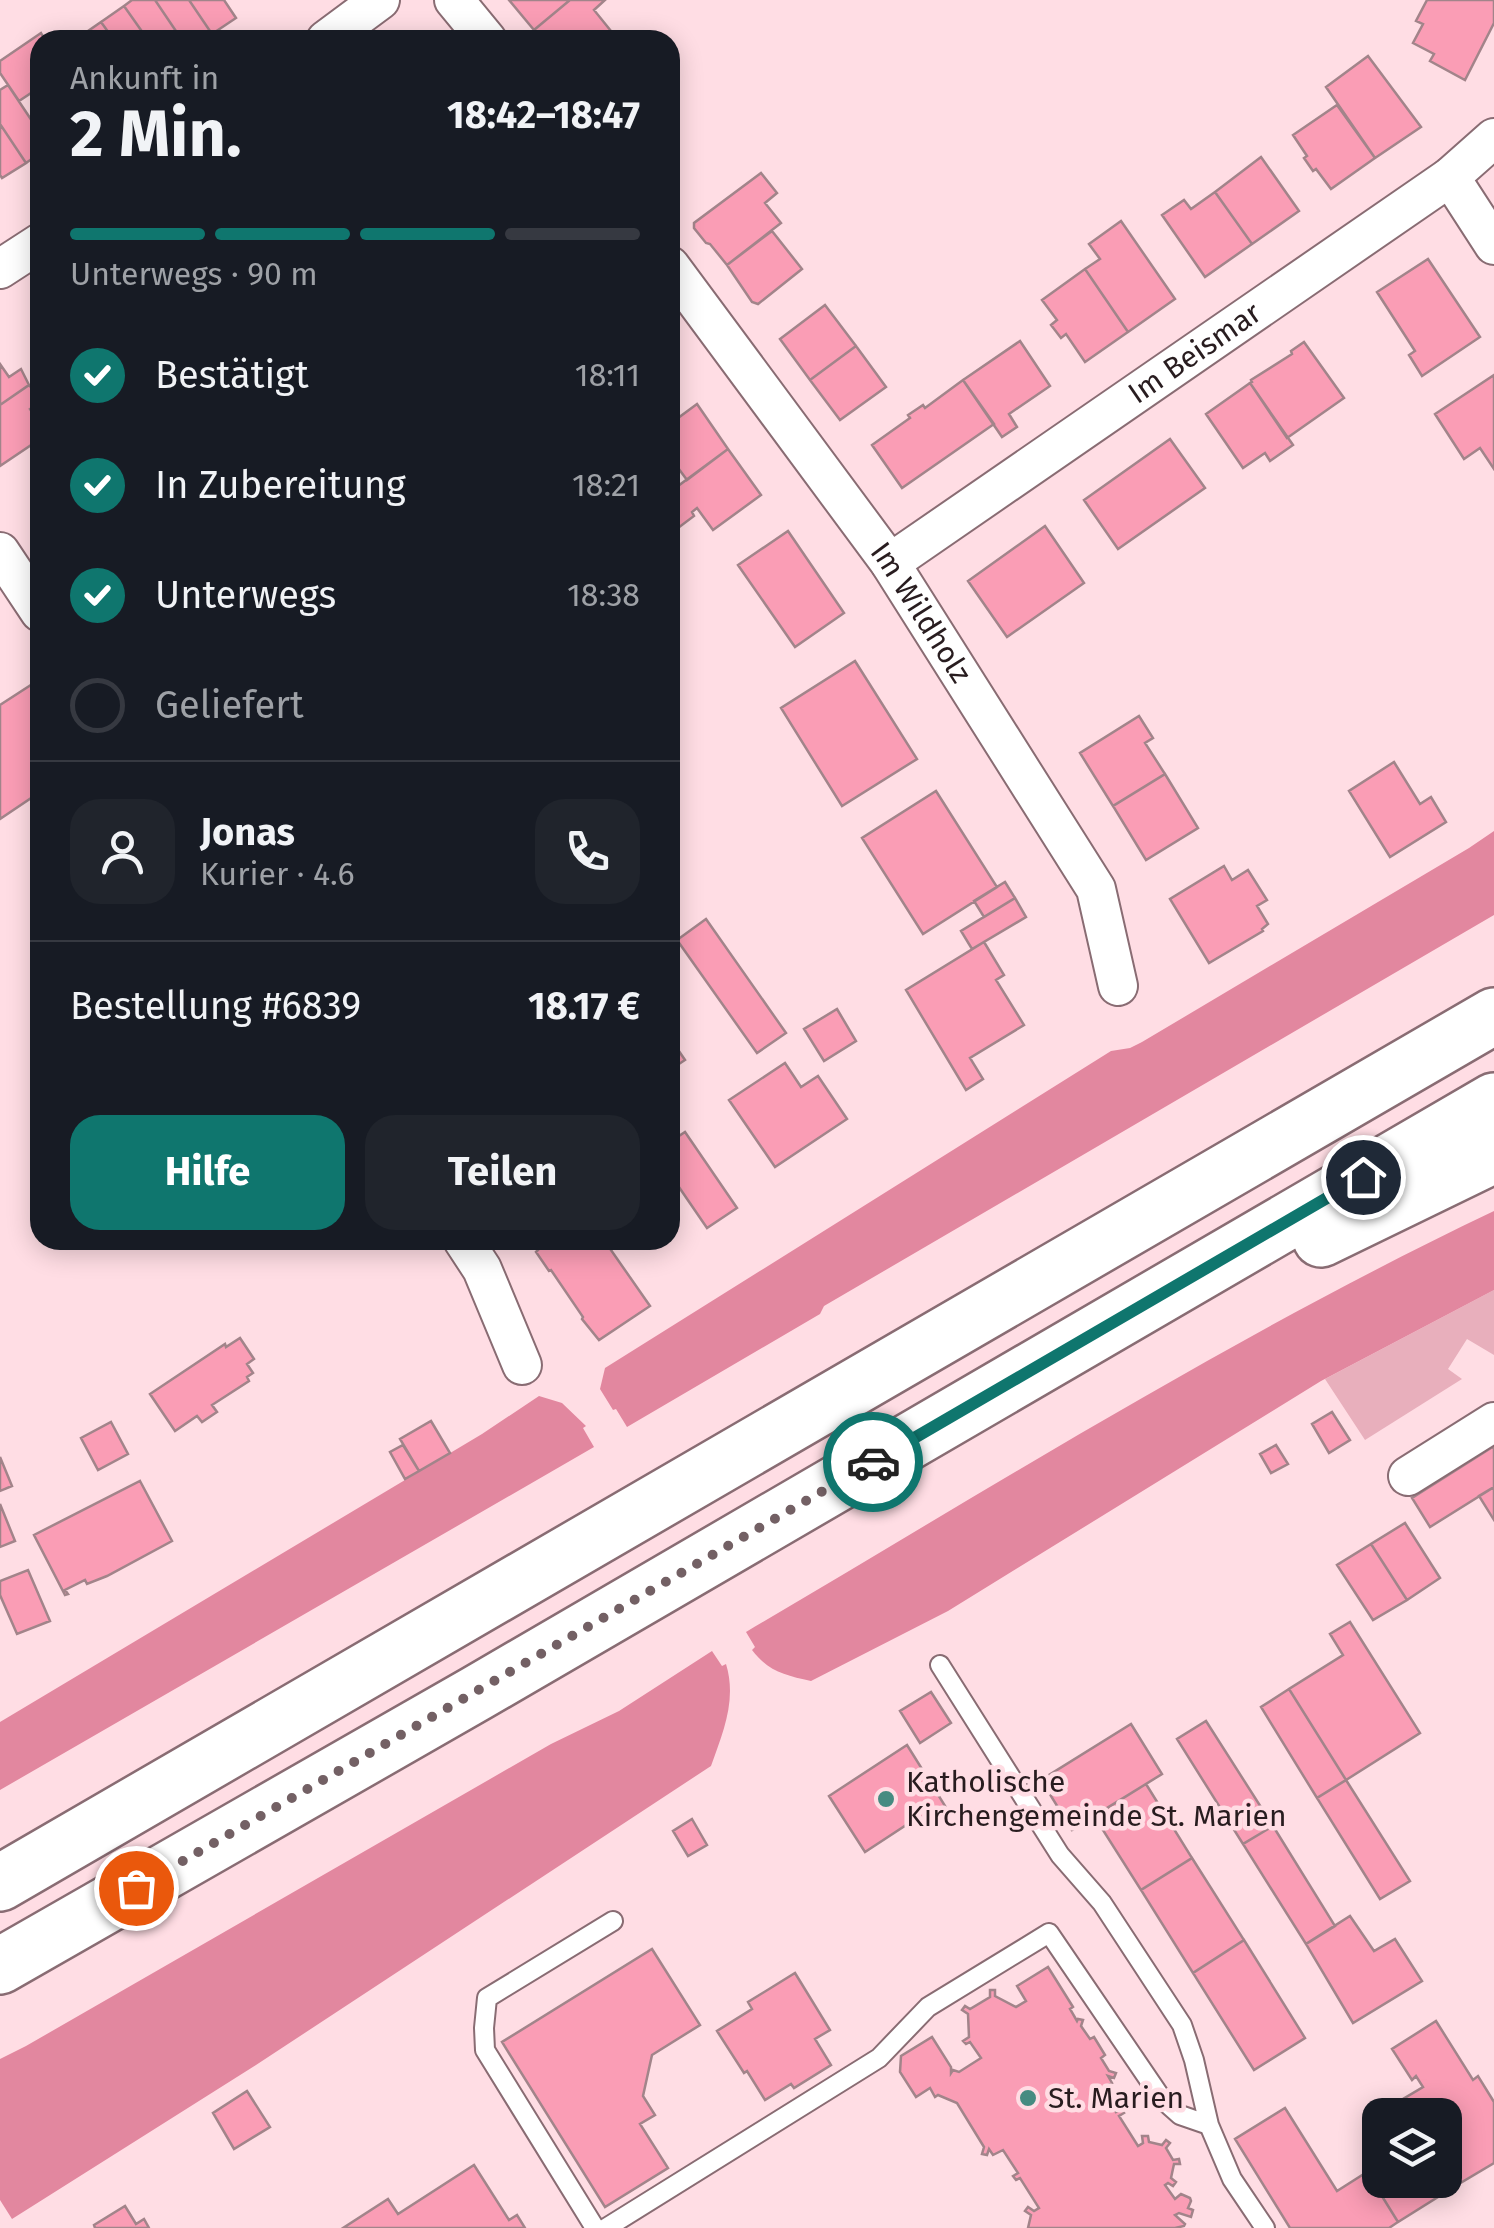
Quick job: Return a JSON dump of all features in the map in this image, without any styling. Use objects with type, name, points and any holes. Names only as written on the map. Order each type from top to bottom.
[{"type":"highway","points":[[5,1878],[1494,1016]]},
{"type":"highway","points":[[0,1966],[477,1693],[1494,1100]]},
{"type":"highway","points":[[1167,1291],[1306,1247],[1494,1155]]},
{"type":"street","points":[[340,30],[380,0]]},
{"type":"street","points":[[454,0],[479,30]]},
{"type":"street","name":"Im Beismar","points":[[890,563],[1450,177],[1494,138]]},
{"type":"street","points":[[1450,177],[1494,245]]},
{"type":"street","points":[[0,269],[30,250]]},
{"type":"street","name":"Im Wildholz","points":[[680,280],[890,563],[1096,889],[1118,986]]},
{"type":"street","points":[[0,552],[30,597]]},
{"type":"street","points":[[470,1250],[482,1269],[522,1365]]},
{"type":"street","points":[[1408,1476],[1494,1422]]},
{"type":"lane","points":[[940,1665],[1060,1855],[1102,1902],[1182,2025],[1209,2125],[1232,2179],[1265,2228]]},
{"type":"lane","points":[[595,2228],[486,2050],[484,2028],[487,1998],[613,1922]]},
{"type":"lane","points":[[606,2228],[878,2058],[928,2007],[1049,1932],[1162,2099],[1180,2115],[1209,2125]]},
{"type":"shaded area","points":[[1494,831],[1494,915],[824,1306],[820,1314],[627,1427],[613,1410],[600,1389],[605,1368],[1111,1051],[1142,1042]]},
{"type":"shaded area","points":[[1494,1211],[1494,1290],[1321,1381],[948,1611],[811,1681],[778,1672],[752,1650],[755,1647],[746,1632],[1023,1468],[1303,1308]]},
{"type":"shaded area","points":[[1494,1290],[1494,1355],[1467,1339],[1448,1369],[1462,1379],[1365,1440],[1325,1379]]},
{"type":"shaded area","points":[[539,1396],[562,1403],[586,1426],[583,1428],[594,1447],[0,1790],[0,1722],[482,1434]]},
{"type":"shaded area","points":[[712,1651],[722,1666],[726,1664],[730,1690],[727,1716],[711,1766],[256,2065],[12,2219],[0,2200],[0,2059],[551,1744],[619,1711]]},
{"type":"building","points":[[132,0],[155,0],[175,30],[141,30],[124,6]]},
{"type":"building","points":[[155,0],[189,0],[209,30],[175,30]]},
{"type":"building","points":[[189,0],[224,0],[236,18],[218,30],[209,30]]},
{"type":"building","points":[[509,0],[570,0],[534,30]]},
{"type":"building","points":[[570,0],[605,0],[594,10],[610,30],[534,30]]},
{"type":"building","points":[[1427,0],[1494,0],[1494,23],[1465,80],[1430,61],[1434,54],[1413,43],[1423,24],[1416,21]]},
{"type":"building","points":[[124,6],[141,30],[107,30],[101,22]]},
{"type":"building","points":[[101,22],[107,30],[90,30]]},
{"type":"building","points":[[30,41],[30,94],[19,101],[0,73],[0,61]]},
{"type":"building","points":[[1368,56],[1421,127],[1375,158],[1326,87]]},
{"type":"building","points":[[8,85],[30,118],[30,160],[26,163],[0,124],[0,90]]},
{"type":"building","points":[[1337,105],[1375,158],[1331,189],[1316,169],[1313,171],[1293,135]]},
{"type":"building","points":[[0,124],[26,163],[2,178],[0,175]]},
{"type":"building","points":[[1261,157],[1299,211],[1252,244],[1215,192]]},
{"type":"building","points":[[761,173],[777,193],[765,203],[781,223],[727,265],[694,228],[694,223]]},
{"type":"building","points":[[1215,192],[1252,244],[1205,277],[1162,215],[1184,200],[1191,209]]},
{"type":"building","points":[[1121,221],[1175,299],[1128,332],[1085,269],[1100,259],[1089,244]]},
{"type":"building","points":[[772,231],[802,269],[758,304],[752,302],[727,265]]},
{"type":"building","points":[[1428,259],[1480,337],[1422,376],[1409,355],[1415,351],[1377,292]]},
{"type":"building","points":[[1085,269],[1128,332],[1085,362],[1066,334],[1061,338],[1051,325],[1057,320],[1042,300]]},
{"type":"building","points":[[825,305],[856,346],[810,380],[780,339]]},
{"type":"building","points":[[1020,341],[1050,386],[1009,414],[1017,427],[1002,437],[963,380]]},
{"type":"building","points":[[1304,342],[1344,398],[1287,438],[1250,383]]},
{"type":"building","points":[[856,346],[886,387],[840,420],[810,380]]},
{"type":"building","points":[[0,364],[9,377],[21,369],[29,385],[0,405]]},
{"type":"building","points":[[1494,375],[1494,469],[1480,448],[1464,459],[1435,414]]},
{"type":"building","points":[[963,380],[994,424],[902,488],[872,445],[910,418],[908,415],[923,405],[925,408]]},
{"type":"building","points":[[1250,383],[1293,445],[1270,461],[1265,453],[1243,468],[1206,414]]},
{"type":"building","points":[[30,386],[30,446],[0,466],[0,405]]},
{"type":"building","points":[[697,404],[728,449],[687,480],[680,471],[680,417]]},
{"type":"building","points":[[1170,439],[1205,488],[1118,549],[1084,500]]},
{"type":"building","points":[[728,449],[761,495],[713,530],[697,508],[692,512],[694,516],[680,526],[680,485]]},
{"type":"building","points":[[1045,526],[1084,583],[1007,637],[968,581]]},
{"type":"building","points":[[788,531],[844,613],[795,647],[738,565]]},
{"type":"building","points":[[855,661],[917,759],[842,806],[781,708]]},
{"type":"building","points":[[30,686],[30,799],[0,819],[0,705]]},
{"type":"building","points":[[1139,716],[1153,738],[1145,743],[1165,774],[1113,806],[1080,753]]},
{"type":"building","points":[[1394,762],[1420,804],[1431,797],[1446,822],[1390,857],[1349,791]]},
{"type":"building","points":[[1165,774],[1198,828],[1146,860],[1113,806]]},
{"type":"building","points":[[936,791],[997,887],[923,934],[862,838]]},
{"type":"building","points":[[1224,866],[1232,880],[1248,870],[1267,900],[1257,906],[1268,924],[1263,931],[1209,963],[1170,899]]},
{"type":"building","points":[[1005,882],[1015,898],[984,917],[974,901]]},
{"type":"building","points":[[1015,898],[1026,917],[972,949],[961,931]]},
{"type":"building","points":[[706,919],[786,1033],[757,1053],[680,944],[680,938]]},
{"type":"building","points":[[984,942],[1004,975],[996,980],[1024,1025],[970,1058],[983,1079],[966,1090],[906,990]]},
{"type":"building","points":[[837,1009],[856,1041],[824,1061],[804,1029]]},
{"type":"building","points":[[785,1063],[801,1087],[818,1076],[847,1119],[775,1167],[729,1100]]},
{"type":"building","points":[[685,1132],[737,1208],[707,1228],[680,1189],[680,1135]]},
{"type":"building","points":[[611,1250],[650,1306],[599,1340],[536,1252]]},
{"type":"building","points":[[240,1338],[254,1359],[247,1364],[253,1373],[247,1377],[249,1381],[212,1405],[217,1412],[202,1422],[197,1416],[175,1431],[150,1394]]},
{"type":"building","points":[[1332,1412],[1350,1440],[1329,1453],[1312,1424]]},
{"type":"building","points":[[431,1421],[450,1453],[419,1471],[400,1439]]},
{"type":"building","points":[[111,1422],[128,1454],[98,1470],[81,1438]]},
{"type":"building","points":[[403,1445],[419,1471],[405,1479],[390,1452]]},
{"type":"building","points":[[1276,1445],[1288,1464],[1271,1473],[1260,1454]]},
{"type":"building","points":[[1494,1446],[1494,1487],[1430,1527],[1412,1498]]},
{"type":"building","points":[[0,1457],[12,1486],[0,1491]]},
{"type":"building","points":[[140,1481],[172,1541],[107,1576],[87,1584],[85,1580],[65,1590],[65,1595],[34,1535]]},
{"type":"building","points":[[1494,1487],[1494,1520],[1479,1496]]},
{"type":"building","points":[[0,1504],[15,1541],[0,1547]]},
{"type":"building","points":[[1405,1523],[1440,1578],[1407,1600],[1371,1544]]},
{"type":"building","points":[[1371,1544],[1407,1600],[1373,1620],[1337,1565]]},
{"type":"building","points":[[28,1570],[50,1621],[17,1634],[0,1595],[0,1581]]},
{"type":"building","points":[[1350,1622],[1420,1733],[1346,1780],[1289,1689],[1343,1655],[1330,1634]]},
{"type":"building","points":[[1289,1689],[1346,1780],[1317,1798],[1261,1707]]},
{"type":"building","points":[[931,1692],[951,1723],[920,1743],[900,1711]]},
{"type":"building","points":[[1206,1721],[1273,1826],[1243,1844],[1177,1739]]},
{"type":"building","points":[[1131,1724],[1162,1774],[1072,1830],[1041,1780]]},
{"type":"building","name":"Katholische Kirchengemeinde St. Marien","points":[[907,1745],[947,1809],[925,1823],[920,1816],[865,1852],[829,1796]]},
{"type":"building","points":[[1346,1780],[1410,1881],[1380,1899],[1317,1798]]},
{"type":"building","points":[[1146,1784],[1192,1858],[1141,1890],[1094,1816]]},
{"type":"building","points":[[692,1819],[707,1845],[688,1856],[673,1831]]},
{"type":"building","points":[[1273,1826],[1335,1926],[1306,1944],[1243,1844]]},
{"type":"building","points":[[1192,1858],[1244,1940],[1193,1973],[1141,1890]]},
{"type":"building","points":[[1350,1916],[1374,1951],[1395,1939],[1422,1981],[1353,2023],[1306,1944]]},
{"type":"building","points":[[1244,1940],[1305,2038],[1254,2070],[1193,1973]]},
{"type":"building","points":[[652,1949],[700,2025],[652,2055],[643,2096],[655,2115],[640,2124],[668,2168],[605,2207],[502,2042]]},
{"type":"building","name":"St. Marien","points":[[1048,1967],[1073,2007],[1070,2009],[1077,2021],[1083,2020],[1081,2026],[1090,2039],[1094,2037],[1105,2055],[1101,2058],[1109,2071],[1116,2073],[1114,2078],[1108,2076],[1112,2083],[1102,2089],[1116,2112],[1121,2109],[1124,2113],[1119,2116],[1138,2146],[1143,2143],[1142,2136],[1162,2145],[1166,2140],[1173,2160],[1179,2159],[1171,2178],[1176,2182],[1173,2186],[1165,2185],[1175,2199],[1181,2194],[1190,2198],[1191,2217],[1175,2215],[1184,2226],[1028,2228],[1031,2215],[1025,2211],[1028,2207],[1034,2211],[1039,2208],[1020,2178],[1016,2180],[1013,2176],[1018,2173],[1003,2150],[993,2155],[989,2149],[987,2155],[982,2154],[984,2147],[957,2103],[935,2097],[930,2088],[916,2097],[900,2072],[901,2056],[932,2037],[951,2073],[981,2058],[970,2042],[963,2041],[969,2037],[968,2014],[962,2010],[990,1997],[990,1990],[1016,2007],[1026,2001],[1017,1986]]},
{"type":"building","points":[[795,1973],[830,2030],[815,2039],[831,2065],[765,2100],[717,2031],[752,2009],[748,2002]]},
{"type":"building","points":[[1436,2021],[1473,2080],[1478,2076],[1494,2102],[1494,2163],[1462,2182],[1462,2098],[1405,2098],[1423,2087],[1416,2076],[1412,2080],[1392,2049]]},
{"type":"building","points":[[247,2091],[270,2127],[234,2149],[213,2113]]},
{"type":"building","points":[[1285,2108],[1337,2191],[1362,2175],[1362,2198],[1383,2198],[1398,2222],[1389,2228],[1290,2228],[1235,2139]]},
{"type":"building","points":[[474,2165],[509,2220],[517,2215],[525,2228],[343,2228],[388,2199],[398,2214]]},
{"type":"building","points":[[1383,2198],[1436,2198],[1398,2222]]},
{"type":"building","points":[[125,2206],[136,2224],[144,2219],[149,2228],[95,2228],[94,2225]]},
{"type":"way so far","points":[[136,1888],[873,1462]]},
{"type":"place","name":"Katholische Kirchengemeinde St. Marien","points":[[886,1799]]},
{"type":"place","name":"St. Marien","points":[[1028,2098]]},
{"type":"route","points":[[873,1462],[1363,1177]]}]
